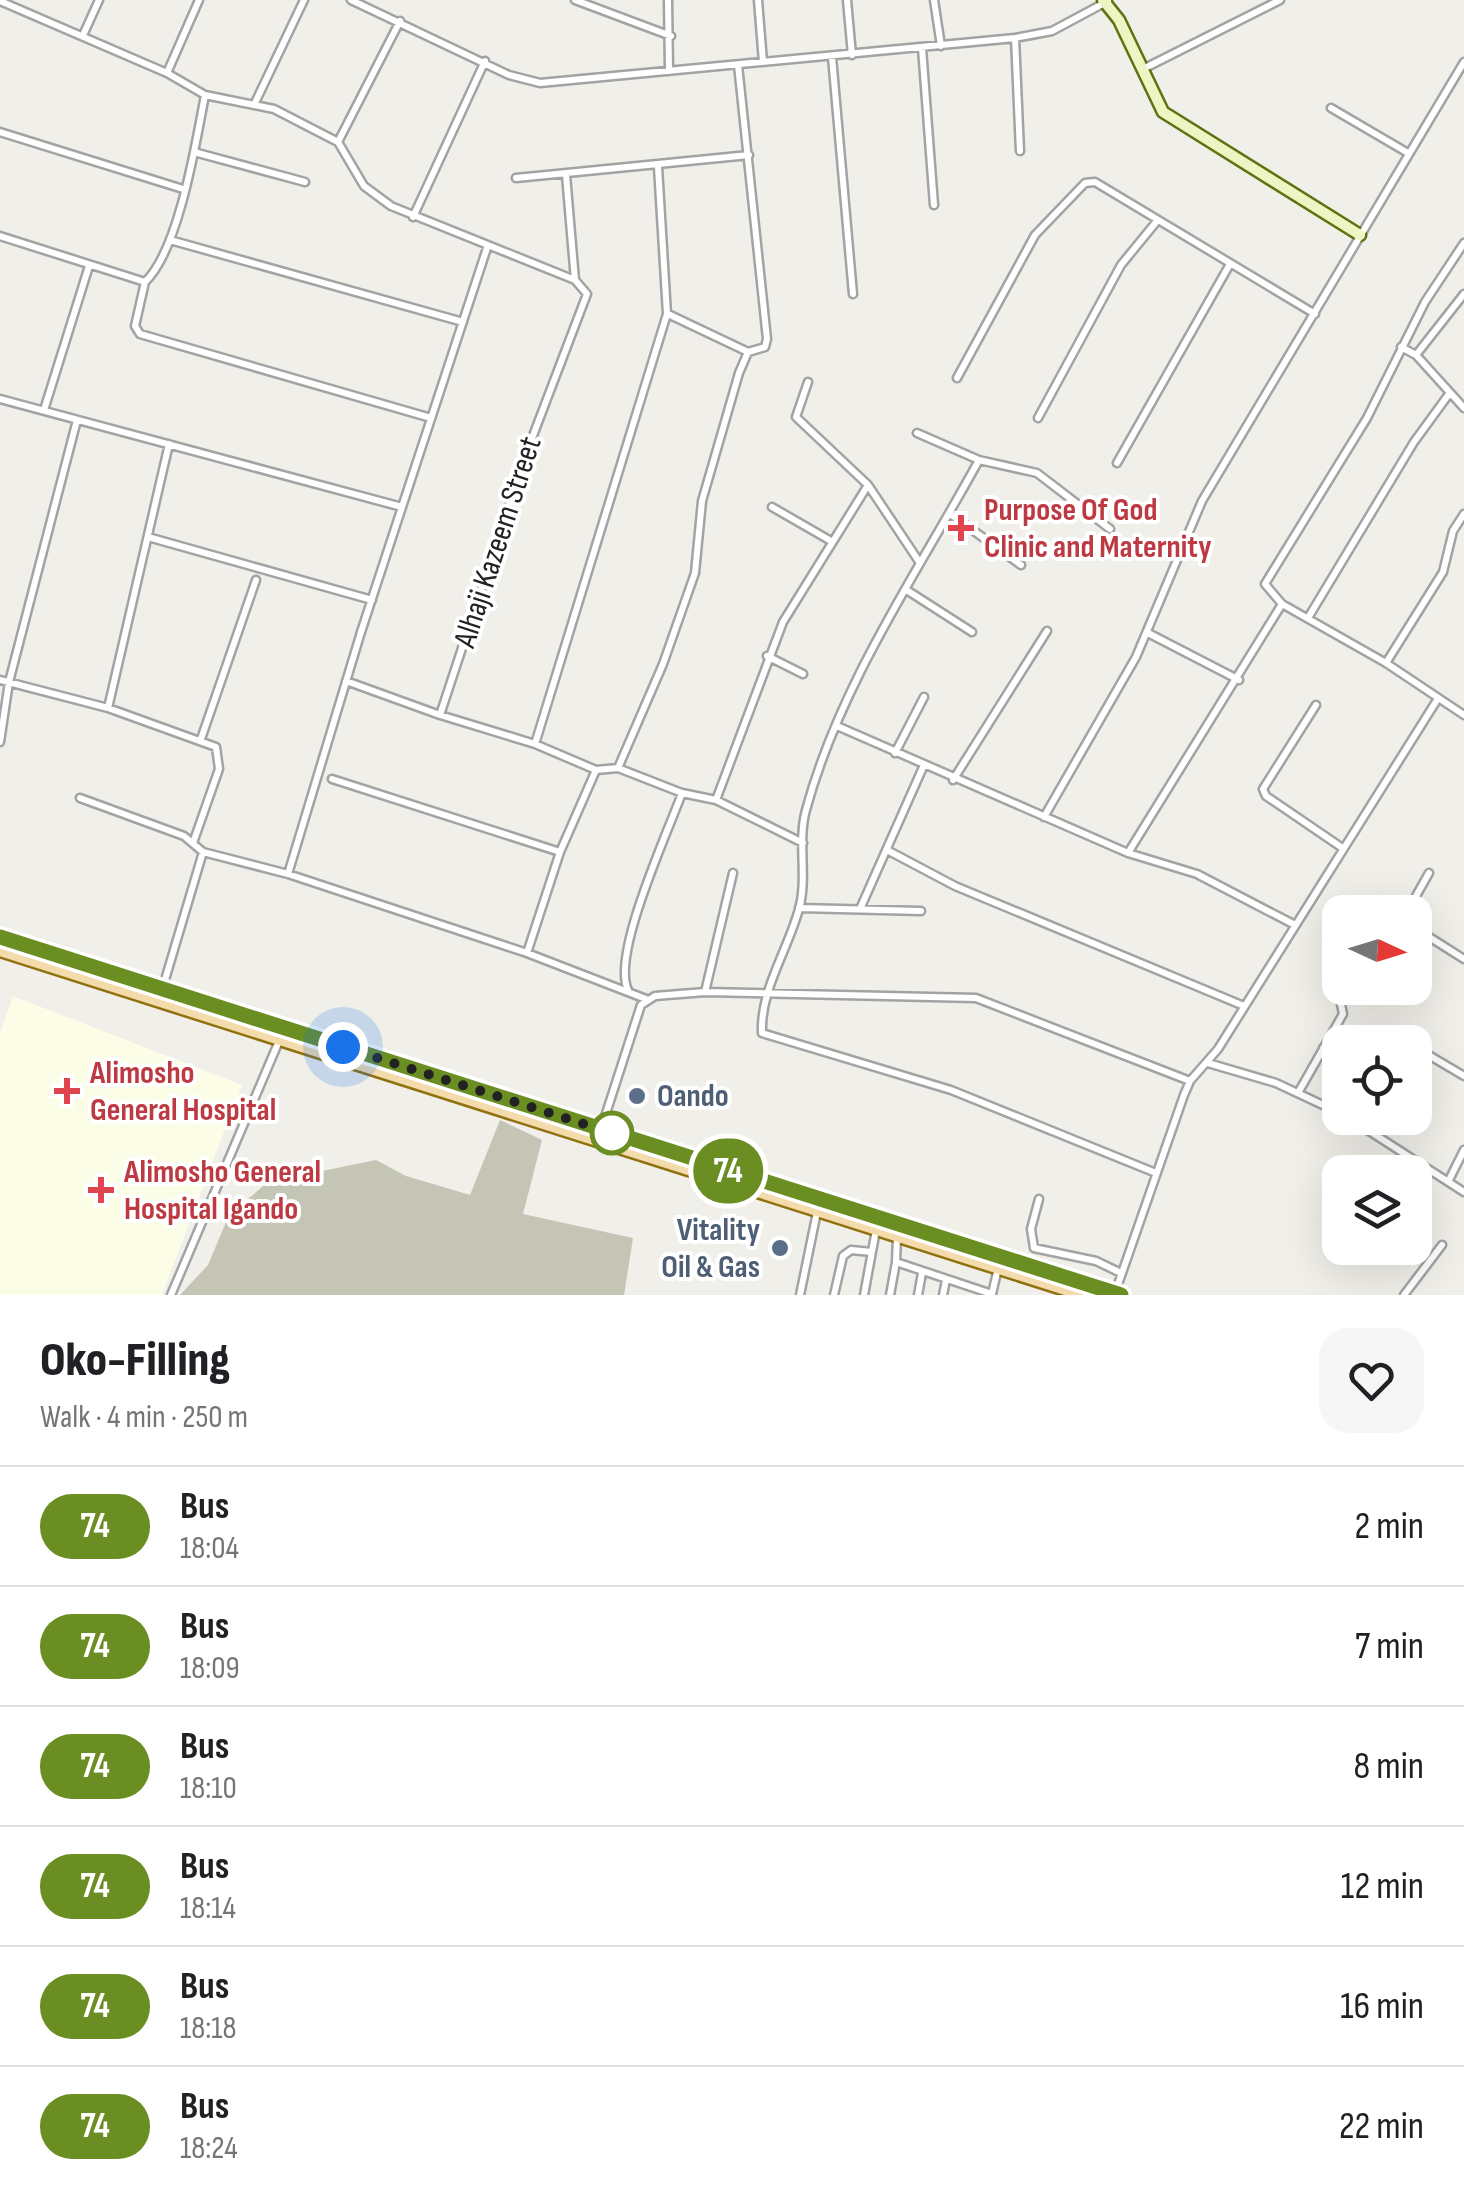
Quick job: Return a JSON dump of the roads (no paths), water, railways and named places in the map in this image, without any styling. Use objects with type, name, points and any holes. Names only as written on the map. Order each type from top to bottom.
[{"type":"main road","points":[[0,937],[1118,1294]]},
{"type":"main road","points":[[0,951],[1082,1295]]},
{"type":"street","points":[[84,34],[99,0]]},
{"type":"street","points":[[167,73],[199,0]]},
{"type":"street","points":[[254,105],[304,0]]},
{"type":"street","points":[[351,0],[485,60],[522,81],[540,83],[1015,38],[1052,31],[1106,1],[1163,112],[1360,235]]},
{"type":"street","points":[[574,0],[671,36]]},
{"type":"street","points":[[668,0],[669,71]]},
{"type":"street","points":[[758,0],[762,62]]},
{"type":"street","points":[[847,0],[852,55]]},
{"type":"street","points":[[934,0],[940,46]]},
{"type":"street","points":[[1142,69],[1280,0]]},
{"type":"street","points":[[0,1],[84,34],[205,95],[274,109],[338,142],[369,191],[413,217],[574,280]]},
{"type":"street","points":[[338,142],[400,21]]},
{"type":"street","points":[[1015,38],[1020,150]]},
{"type":"street","points":[[922,48],[934,205]]},
{"type":"street","points":[[832,57],[853,294]]},
{"type":"street","points":[[413,217],[485,60]]},
{"type":"street","points":[[1044,817],[1148,633],[1158,600],[1202,501],[1464,62]]},
{"type":"street","points":[[667,314],[748,352],[765,347],[738,66]]},
{"type":"street","points":[[205,95],[170,240],[162,264],[146,282],[135,326],[140,334],[431,418]]},
{"type":"street","points":[[1331,108],[1408,153]]},
{"type":"street","points":[[0,132],[183,188]]},
{"type":"street","points":[[194,152],[306,182]]},
{"type":"street","points":[[516,178],[749,155]]},
{"type":"street","points":[[535,744],[667,314],[658,166]]},
{"type":"street","name":"Alhaji Kazeem Street","points":[[440,715],[526,454],[584,307],[587,294],[574,280],[566,174]]},
{"type":"street","points":[[957,378],[1036,235],[1085,184],[1095,182],[1314,314]]},
{"type":"street","points":[[1038,418],[1122,264],[1157,221]]},
{"type":"street","points":[[0,236],[146,282]]},
{"type":"street","points":[[170,240],[464,322]]},
{"type":"street","points":[[1464,242],[1400,347],[1367,418],[1264,584],[1282,604],[1386,663],[1464,715]]},
{"type":"street","points":[[288,874],[346,680],[488,245]]},
{"type":"street","points":[[1117,463],[1230,264]]},
{"type":"street","points":[[44,410],[89,266]]},
{"type":"street","points":[[1416,354],[1464,294]]},
{"type":"street","points":[[1400,347],[1416,354],[1464,408]]},
{"type":"street","points":[[618,768],[663,664],[695,573],[702,502],[748,352]]},
{"type":"street","points":[[808,382],[796,416],[868,485],[920,563]]},
{"type":"street","points":[[1308,618],[1414,442],[1448,394]]},
{"type":"street","points":[[0,399],[402,507]]},
{"type":"street","points":[[0,742],[10,682],[78,420]]},
{"type":"street","points":[[917,433],[979,460],[1037,473],[1110,529]]},
{"type":"street","points":[[108,708],[169,444]]},
{"type":"street","points":[[979,460],[905,588],[837,726],[806,810],[800,908],[769,992],[761,1028],[766,1036],[951,1090],[1156,1173]]},
{"type":"street","points":[[716,800],[767,656],[831,541],[868,485]]},
{"type":"street","points":[[772,507],[831,541]]},
{"type":"street","points":[[950,513],[1021,565]]},
{"type":"street","points":[[1386,663],[1443,572],[1453,531],[1464,514]]},
{"type":"street","points":[[148,538],[372,600]]},
{"type":"street","points":[[201,739],[256,580]]},
{"type":"street","points":[[905,588],[972,632]]},
{"type":"street","points":[[1128,853],[1239,680],[1282,604]]},
{"type":"street","points":[[953,780],[1046,631]]},
{"type":"street","points":[[1148,633],[1239,680]]},
{"type":"street","points":[[767,656],[803,674]]},
{"type":"street","points":[[0,680],[108,708],[216,747],[220,769],[193,843]]},
{"type":"street","points":[[346,680],[440,715],[535,744],[596,770],[618,768],[682,793],[716,800],[804,843]]},
{"type":"street","points":[[894,753],[924,697]]},
{"type":"street","points":[[1118,1294],[1121,1274],[1190,1081],[1208,1063],[1437,700]]},
{"type":"street","points":[[1316,705],[1263,789],[1266,796],[1341,847]]},
{"type":"street","points":[[837,726],[953,780],[1128,853],[1196,874],[1294,926]]},
{"type":"street","points":[[860,909],[924,766]]},
{"type":"street","points":[[527,953],[560,852],[596,770]]},
{"type":"street","points":[[332,779],[560,852]]},
{"type":"street","points":[[628,990],[624,980],[626,948],[682,793]]},
{"type":"street","points":[[80,798],[162,826],[203,852],[288,874],[527,953],[646,999],[705,992],[976,998],[1190,1081]]},
{"type":"street","points":[[887,850],[955,886],[1244,1006]]},
{"type":"street","points":[[162,990],[203,852]]},
{"type":"street","points":[[705,992],[732,873]]},
{"type":"street","points":[[1417,895],[1429,874]]},
{"type":"street","points":[[800,908],[921,911]]},
{"type":"street","points":[[1432,939],[1464,959]]},
{"type":"street","points":[[601,1129],[646,999]]},
{"type":"street","points":[[171,1295],[280,1040]]},
{"type":"street","points":[[1298,1093],[1322,1050]]},
{"type":"street","points":[[1432,1057],[1464,1076]]},
{"type":"street","points":[[1208,1063],[1322,1104]]},
{"type":"street","points":[[1376,1135],[1464,1192]]},
{"type":"street","points":[[1449,1180],[1464,1150]]},
{"type":"street","points":[[1038,1200],[1030,1229],[1034,1248],[1096,1261],[1121,1274]]},
{"type":"street","points":[[800,1295],[817,1212]]},
{"type":"street","points":[[864,1295],[876,1230]]},
{"type":"street","points":[[890,1295],[897,1237]]},
{"type":"street","points":[[1404,1295],[1442,1245]]},
{"type":"street","points":[[834,1295],[843,1256],[851,1250],[872,1252]]},
{"type":"street","points":[[896,1262],[969,1292],[992,1295],[998,1268]]},
{"type":"street","points":[[918,1295],[922,1273]]},
{"type":"street","points":[[943,1295],[946,1280]]},
{"type":"place","name":"Purpose Of God Clinic and Maternity","points":[[961,528]]},
{"type":"place","name":"Alimosho General Hospital","points":[[67,1091]]},
{"type":"place","name":"Oando","points":[[637,1096]]},
{"type":"place","name":"Alimosho General Hospital Igando","points":[[101,1190]]},
{"type":"place","name":"Vitality Oil & Gas","points":[[780,1248]]}]
